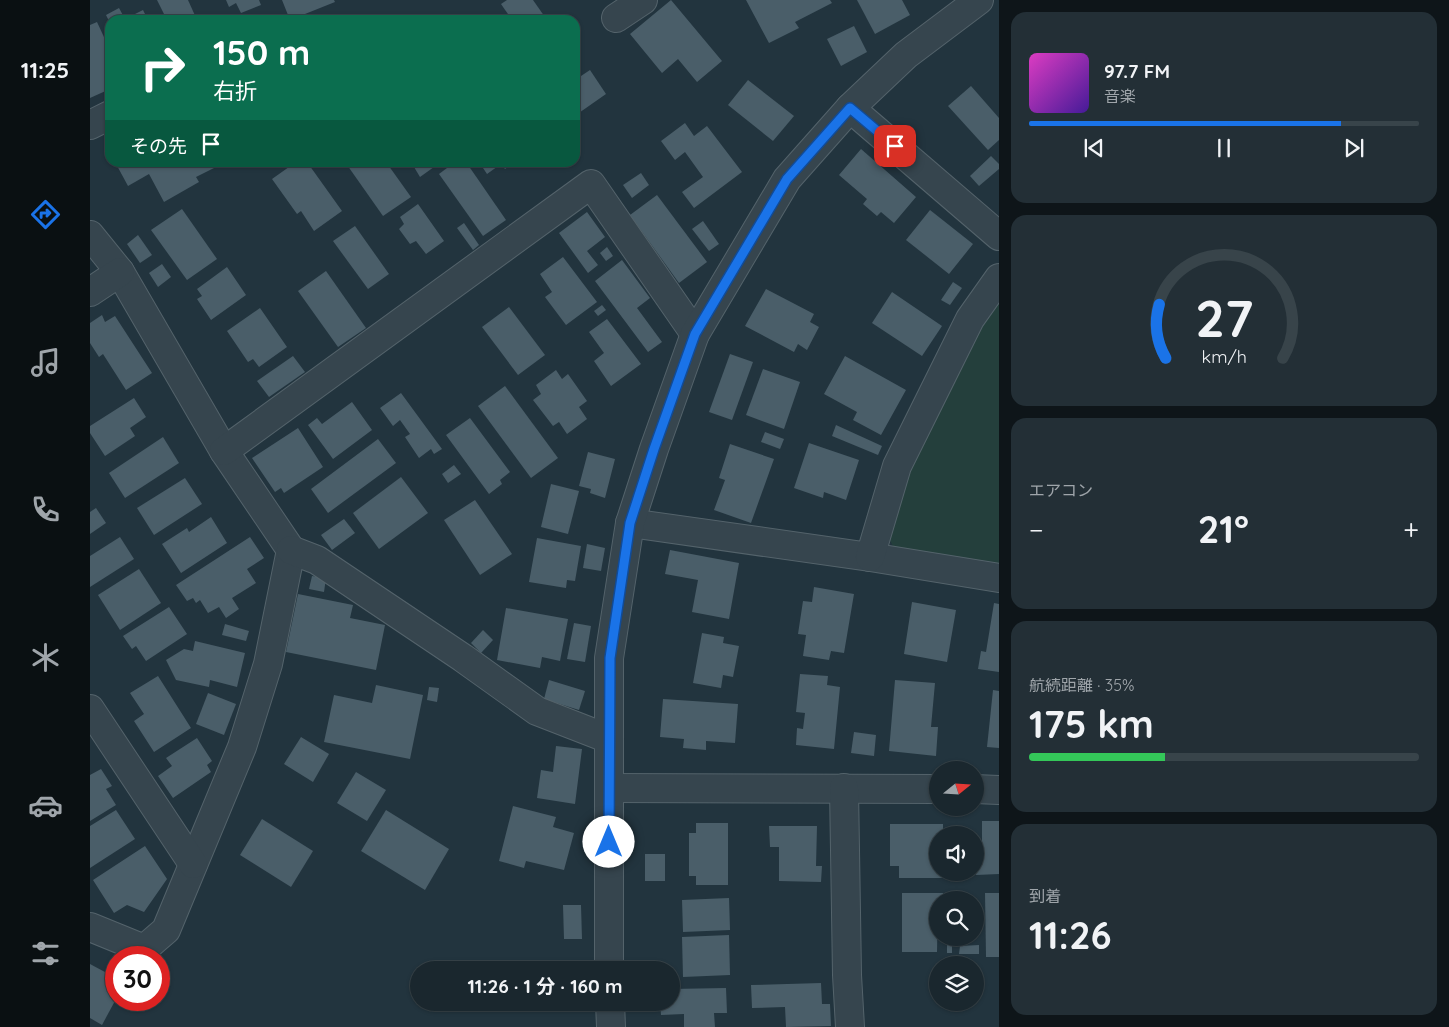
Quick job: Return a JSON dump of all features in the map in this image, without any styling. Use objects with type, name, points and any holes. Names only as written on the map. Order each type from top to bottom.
[{"type":"street","points":[[616,18],[643,0]]},
{"type":"street","points":[[609,961],[610,658],[630,523],[695,334],[787,179],[850,108],[906,54],[979,0]]},
{"type":"street","points":[[850,108],[999,236]]},
{"type":"street","points":[[90,125],[105,118]]},
{"type":"street","points":[[224,451],[591,184],[695,334]]},
{"type":"street","points":[[90,235],[120,272],[224,451],[291,550],[317,560],[464,658],[537,711],[609,739]]},
{"type":"street","points":[[90,292],[120,272]]},
{"type":"street","points":[[870,557],[897,466],[970,318],[999,278]]},
{"type":"street","points":[[630,523],[870,557],[999,578]]},
{"type":"street","points":[[90,926],[144,949],[166,930],[242,747],[268,664],[291,550]]},
{"type":"street","points":[[90,709],[193,864]]},
{"type":"street","points":[[609,788],[929,789]]},
{"type":"street","points":[[844,788],[847,975],[850,1027]]},
{"type":"street","points":[[984,789],[999,790]]},
{"type":"street","points":[[610,1011],[611,1027]]},
{"type":"green space","points":[[999,286],[999,569],[897,553],[884,530],[903,468]]},
{"type":"building","points":[[157,0],[188,0],[195,15],[164,15]]},
{"type":"building","points":[[226,0],[259,0],[261,5],[241,13],[236,3],[229,7]]},
{"type":"building","points":[[282,0],[334,0],[335,2],[302,15],[288,15]]},
{"type":"building","points":[[507,0],[533,0],[544,15],[509,15],[501,4]]},
{"type":"building","points":[[671,0],[722,61],[697,82],[678,59],[662,73],[630,34]]},
{"type":"building","points":[[746,0],[830,0],[832,3],[795,22],[799,28],[769,43]]},
{"type":"building","points":[[857,0],[902,0],[910,15],[875,34]]},
{"type":"building","points":[[119,8],[123,15],[106,15]]},
{"type":"building","points":[[143,10],[146,15],[133,15]]},
{"type":"building","points":[[97,22],[105,39],[105,91],[90,98],[90,25]]},
{"type":"building","points":[[854,26],[867,52],[841,66],[827,39]]},
{"type":"building","points":[[590,70],[606,94],[580,112],[580,77]]},
{"type":"building","points":[[748,80],[794,116],[773,141],[728,105]]},
{"type":"building","points":[[971,86],[999,118],[999,140],[988,150],[948,106]]},
{"type":"building","points":[[685,123],[694,136],[707,126],[742,172],[694,208],[682,192],[703,177],[685,152],[675,160],[661,141]]},
{"type":"building","points":[[861,149],[916,197],[894,223],[881,212],[877,216],[863,204],[867,199],[839,175]]},
{"type":"building","points":[[991,156],[999,164],[999,169],[979,186],[970,176]]},
{"type":"building","points":[[118,167],[214,168],[196,177],[199,182],[164,202],[149,174],[128,186]]},
{"type":"building","points":[[289,167],[311,167],[342,211],[314,231],[301,211],[297,214],[272,179]]},
{"type":"building","points":[[349,167],[390,167],[411,197],[383,216]]},
{"type":"building","points":[[414,167],[434,167],[420,177]]},
{"type":"building","points":[[448,167],[469,167],[506,220],[483,236],[439,174]]},
{"type":"building","points":[[482,167],[497,167],[487,174]]},
{"type":"building","points":[[641,173],[649,185],[632,198],[623,185]]},
{"type":"building","points":[[657,195],[707,262],[679,283],[630,215]]},
{"type":"building","points":[[418,204],[444,241],[426,254],[416,241],[410,244],[399,229],[404,224],[400,217]]},
{"type":"building","points":[[182,209],[217,259],[187,280],[151,230]]},
{"type":"building","points":[[930,210],[973,244],[949,274],[906,240]]},
{"type":"building","points":[[587,212],[605,237],[587,251],[598,265],[588,273],[559,233]]},
{"type":"building","points":[[703,221],[719,244],[709,251],[692,229]]},
{"type":"building","points":[[464,223],[479,245],[473,250],[457,228]]},
{"type":"building","points":[[355,226],[389,274],[368,289],[333,241]]},
{"type":"building","points":[[138,235],[152,255],[140,263],[127,244]]},
{"type":"building","points":[[607,247],[613,256],[606,261],[600,253]]},
{"type":"building","points":[[563,257],[597,302],[566,325],[545,297],[552,292],[540,274]]},
{"type":"building","points":[[622,260],[650,298],[637,308],[662,342],[648,352],[595,281]]},
{"type":"building","points":[[162,264],[171,277],[158,287],[149,273]]},
{"type":"building","points":[[227,267],[246,295],[211,320],[197,299],[202,296],[197,289]]},
{"type":"building","points":[[326,271],[366,328],[338,347],[298,291]]},
{"type":"building","points":[[953,282],[962,288],[950,305],[941,300]]},
{"type":"building","points":[[766,289],[814,314],[810,322],[819,327],[807,350],[798,344],[794,352],[745,326]]},
{"type":"building","points":[[892,292],[942,326],[922,356],[872,323]]},
{"type":"building","points":[[602,305],[606,310],[598,316],[594,311]]},
{"type":"building","points":[[509,307],[545,355],[518,375],[482,327]]},
{"type":"building","points":[[260,308],[287,347],[259,367],[253,359],[248,362],[227,331]]},
{"type":"building","points":[[102,315],[105,322],[115,316],[152,373],[126,390],[103,354],[99,357],[90,343],[90,323]]},
{"type":"building","points":[[607,319],[641,364],[611,386],[594,361],[604,353],[589,332]]},
{"type":"building","points":[[730,354],[753,362],[732,420],[709,412]]},
{"type":"building","points":[[293,356],[305,372],[269,397],[257,381]]},
{"type":"building","points":[[845,356],[906,390],[881,435],[853,420],[857,412],[824,394]]},
{"type":"building","points":[[763,369],[800,382],[784,429],[746,415]]},
{"type":"building","points":[[556,370],[562,379],[568,374],[587,401],[579,407],[587,419],[567,434],[559,422],[553,426],[533,400],[541,394],[536,385]]},
{"type":"building","points":[[505,386],[558,458],[531,478],[478,406]]},
{"type":"building","points":[[401,393],[442,449],[434,454],[431,449],[419,458],[405,437],[410,434],[400,420],[393,426],[380,408]]},
{"type":"building","points":[[134,398],[146,417],[130,428],[135,436],[105,456],[90,433],[90,426]]},
{"type":"building","points":[[352,402],[372,430],[333,459],[308,425],[317,418],[322,424]]},
{"type":"building","points":[[470,418],[510,472],[500,480],[502,484],[489,494],[446,435]]},
{"type":"building","points":[[836,425],[882,446],[878,455],[832,436]]},
{"type":"building","points":[[298,428],[323,467],[284,493],[281,488],[275,492],[252,458]]},
{"type":"building","points":[[765,432],[784,439],[780,449],[761,442]]},
{"type":"building","points":[[163,437],[179,463],[125,498],[109,473]]},
{"type":"building","points":[[378,439],[396,463],[328,513],[311,489]]},
{"type":"building","points":[[809,443],[859,460],[846,500],[824,492],[823,498],[794,488]]},
{"type":"building","points":[[730,444],[774,459],[751,523],[714,510],[725,480],[719,478]]},
{"type":"building","points":[[588,452],[615,459],[605,498],[590,493],[591,489],[579,486]]},
{"type":"building","points":[[454,465],[461,474],[448,483],[442,474]]},
{"type":"building","points":[[401,477],[428,513],[379,549],[353,513]]},
{"type":"building","points":[[185,478],[202,504],[154,535],[137,508]]},
{"type":"building","points":[[551,484],[579,491],[568,534],[541,527]]},
{"type":"building","points":[[475,500],[512,554],[480,575],[444,520]]},
{"type":"building","points":[[96,508],[106,523],[90,534],[90,512]]},
{"type":"building","points":[[211,517],[227,543],[181,573],[162,544],[187,528],[189,532]]},
{"type":"building","points":[[344,519],[355,533],[332,550],[321,535]]},
{"type":"building","points":[[120,537],[134,559],[90,587],[90,556]]},
{"type":"building","points":[[250,537],[264,558],[247,569],[256,583],[232,598],[239,609],[226,618],[219,607],[208,613],[200,600],[196,603],[193,598],[187,601],[176,585]]},
{"type":"building","points":[[537,538],[581,546],[575,581],[567,580],[566,588],[529,582]]},
{"type":"building","points":[[587,544],[605,548],[601,571],[583,568]]},
{"type":"building","points":[[670,550],[739,563],[729,619],[692,612],[698,580],[665,574]]},
{"type":"building","points":[[139,569],[161,603],[120,630],[98,595]]},
{"type":"building","points":[[312,576],[326,578],[324,592],[309,589]]},
{"type":"building","points":[[814,587],[854,594],[844,653],[831,651],[829,660],[803,656],[806,635],[798,634],[803,601],[812,602]]},
{"type":"building","points":[[298,594],[353,605],[350,618],[385,625],[376,670],[286,652]]},
{"type":"building","points":[[912,602],[956,610],[947,662],[904,654]]},
{"type":"building","points":[[994,603],[999,604],[999,672],[978,669],[981,651],[986,652]]},
{"type":"building","points":[[169,607],[187,634],[146,661],[136,646],[132,649],[123,636]]},
{"type":"building","points":[[506,608],[568,619],[560,661],[542,657],[540,668],[497,660]]},
{"type":"building","points":[[574,623],[591,626],[585,662],[567,659]]},
{"type":"building","points":[[225,624],[249,631],[246,641],[222,635]]},
{"type":"building","points":[[483,630],[493,640],[481,653],[471,643]]},
{"type":"building","points":[[702,633],[724,637],[723,643],[739,646],[733,677],[723,675],[721,688],[693,683]]},
{"type":"building","points":[[195,641],[245,653],[237,687],[210,680],[209,687],[176,680],[166,660],[184,649],[193,651]]},
{"type":"building","points":[[800,674],[828,676],[827,685],[840,687],[834,749],[796,745],[797,728],[803,729],[805,713],[796,712]]},
{"type":"building","points":[[158,676],[191,728],[154,752],[134,721],[144,714],[130,693]]},
{"type":"building","points":[[549,680],[585,691],[579,710],[544,699]]},
{"type":"building","points":[[895,680],[935,683],[931,727],[938,727],[936,756],[889,751]]},
{"type":"building","points":[[376,685],[423,695],[410,759],[324,742],[334,695],[372,703]]},
{"type":"building","points":[[429,687],[439,688],[437,702],[427,700]]},
{"type":"building","points":[[993,690],[999,691],[999,748],[987,747]]},
{"type":"building","points":[[208,693],[236,704],[224,735],[196,724]]},
{"type":"building","points":[[663,699],[738,704],[735,743],[706,741],[706,750],[683,748],[684,739],[660,737]]},
{"type":"building","points":[[854,732],[876,735],[874,756],[851,753]]},
{"type":"building","points":[[301,737],[329,754],[313,782],[284,764]]},
{"type":"building","points":[[197,738],[212,761],[207,765],[211,772],[173,798],[158,776],[172,766],[166,758]]},
{"type":"building","points":[[556,746],[582,749],[575,804],[537,798],[541,770],[553,772]]},
{"type":"building","points":[[101,769],[112,786],[106,789],[116,805],[90,821],[90,775]]},
{"type":"building","points":[[356,772],[386,790],[367,821],[337,803]]},
{"type":"building","points":[[513,806],[556,817],[553,827],[574,833],[564,870],[526,861],[524,868],[499,861]]},
{"type":"building","points":[[116,810],[135,839],[90,868],[90,826]]},
{"type":"building","points":[[386,810],[449,849],[425,890],[361,851]]},
{"type":"building","points":[[262,819],[313,851],[291,887],[240,855]]},
{"type":"building","points":[[982,821],[999,821],[999,874],[984,875],[984,826],[982,826]]},
{"type":"building","points":[[696,823],[728,823],[728,885],[696,885],[696,876],[689,876],[689,833],[696,833]]},
{"type":"building","points":[[890,824],[943,824],[943,826],[929,826],[929,878],[899,878],[899,866],[890,866]]},
{"type":"building","points":[[769,826],[817,826],[816,866],[822,866],[821,882],[779,881],[779,847],[770,847]]},
{"type":"building","points":[[145,846],[167,879],[144,912],[127,905],[114,913],[93,880]]},
{"type":"building","points":[[645,854],[665,854],[665,881],[645,881]]},
{"type":"building","points":[[902,893],[929,893],[929,946],[937,946],[937,952],[902,952]]},
{"type":"building","points":[[985,893],[999,893],[999,957],[986,957]]},
{"type":"building","points":[[729,898],[730,930],[683,932],[682,900]]},
{"type":"building","points":[[563,905],[581,905],[582,939],[564,939]]},
{"type":"building","points":[[729,935],[730,975],[683,977],[682,937]]},
{"type":"building","points":[[947,946],[952,946],[952,953],[947,953]]},
{"type":"building","points":[[960,946],[979,946],[979,954],[959,954]]},
{"type":"building","points":[[90,964],[105,972],[105,1011],[110,1011],[102,1025],[90,1018]]},
{"type":"building","points":[[821,983],[822,1004],[830,1004],[831,1026],[786,1027],[785,1007],[752,1008],[751,985]]},
{"type":"building","points":[[726,988],[727,1013],[714,1013],[715,1027],[684,1027],[684,1014],[661,1015],[661,1011],[680,1011],[680,989]]},
{"type":"route","points":[[609,842],[610,658],[630,523],[695,334],[787,179],[850,108],[895,146]]}]
